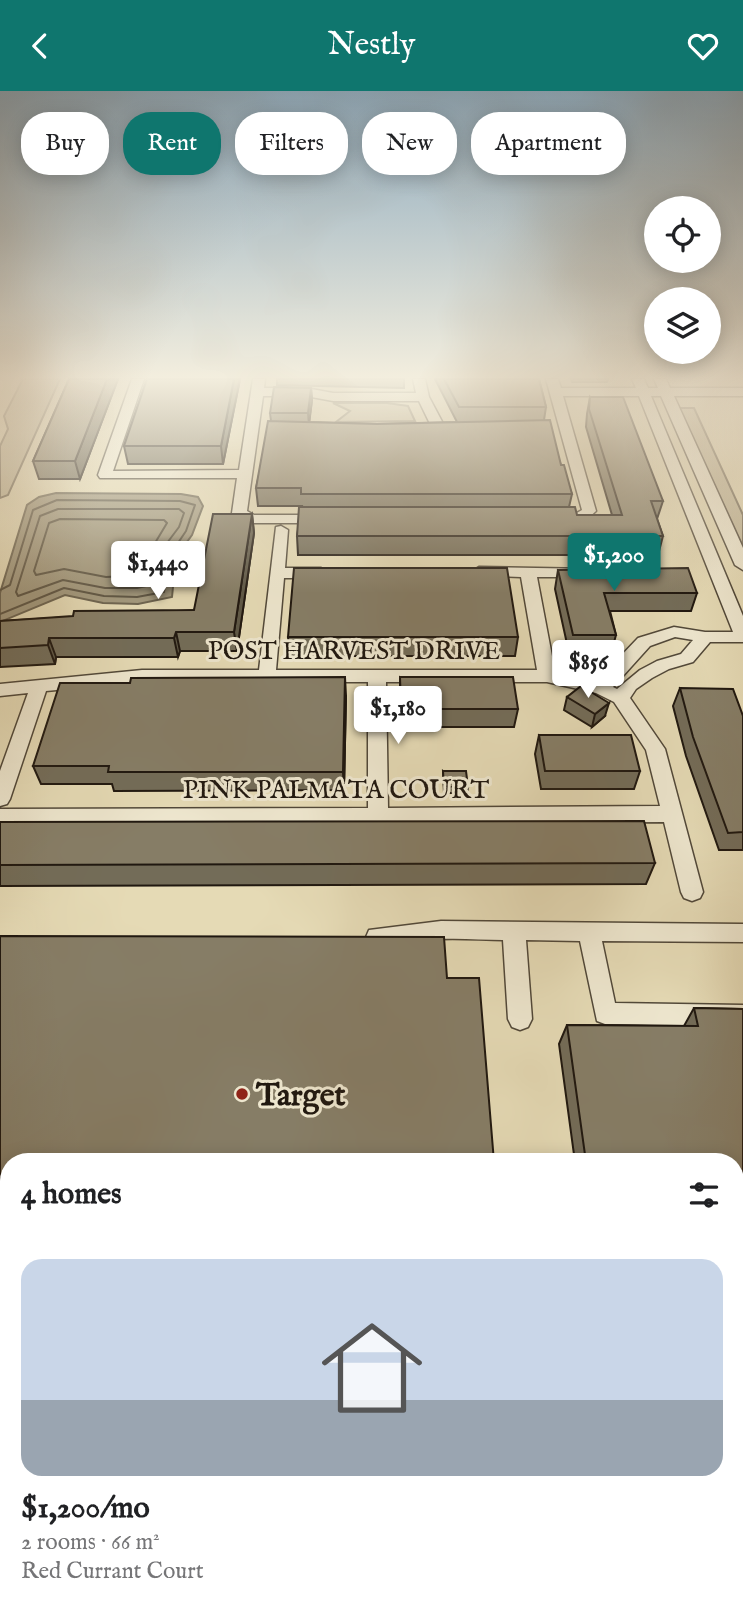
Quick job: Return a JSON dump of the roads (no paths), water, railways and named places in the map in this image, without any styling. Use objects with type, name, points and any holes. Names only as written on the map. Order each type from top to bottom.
[{"type":"street","points":[[113,450],[105,475],[244,474]]},
{"type":"street","points":[[252,450],[244,474],[239,513],[243,516],[253,519],[347,519]]},
{"type":"street","points":[[548,519],[575,519],[585,516],[589,511],[567,450]]},
{"type":"street","points":[[601,688],[645,642],[674,632],[705,637],[743,637],[668,450]]},
{"type":"street","points":[[692,450],[743,565]]},
{"type":"street","points":[[267,676],[281,530]]},
{"type":"street","points":[[458,572],[607,572]]},
{"type":"street","points":[[528,572],[547,676]]},
{"type":"street","points":[[277,573],[333,573]]},
{"type":"street","points":[[620,698],[630,685],[663,665],[687,658],[705,637]]},
{"type":"street","points":[[636,652],[663,665]]},
{"type":"street","name":"POST HARVEST DRIVE","points":[[0,690],[142,676],[547,676],[601,688],[620,698],[655,749],[692,892]]},
{"type":"street","points":[[377,676],[378,815]]},
{"type":"street","points":[[0,799],[39,687]]},
{"type":"street","name":"PINK PALMATA COURT","points":[[0,817],[672,814]]},
{"type":"street","points":[[349,937],[404,937],[441,930],[743,933]]},
{"type":"street","points":[[514,930],[520,1019]]},
{"type":"street","points":[[589,931],[606,1013],[743,1016]]},
{"type":"water","points":[[56,493],[181,494],[198,497],[203,506],[192,535],[176,557],[172,597],[138,604],[103,603],[65,595],[0,622],[0,593],[27,505],[39,497]]},
{"type":"place","name":"Target","points":[[242,1094]]}]
